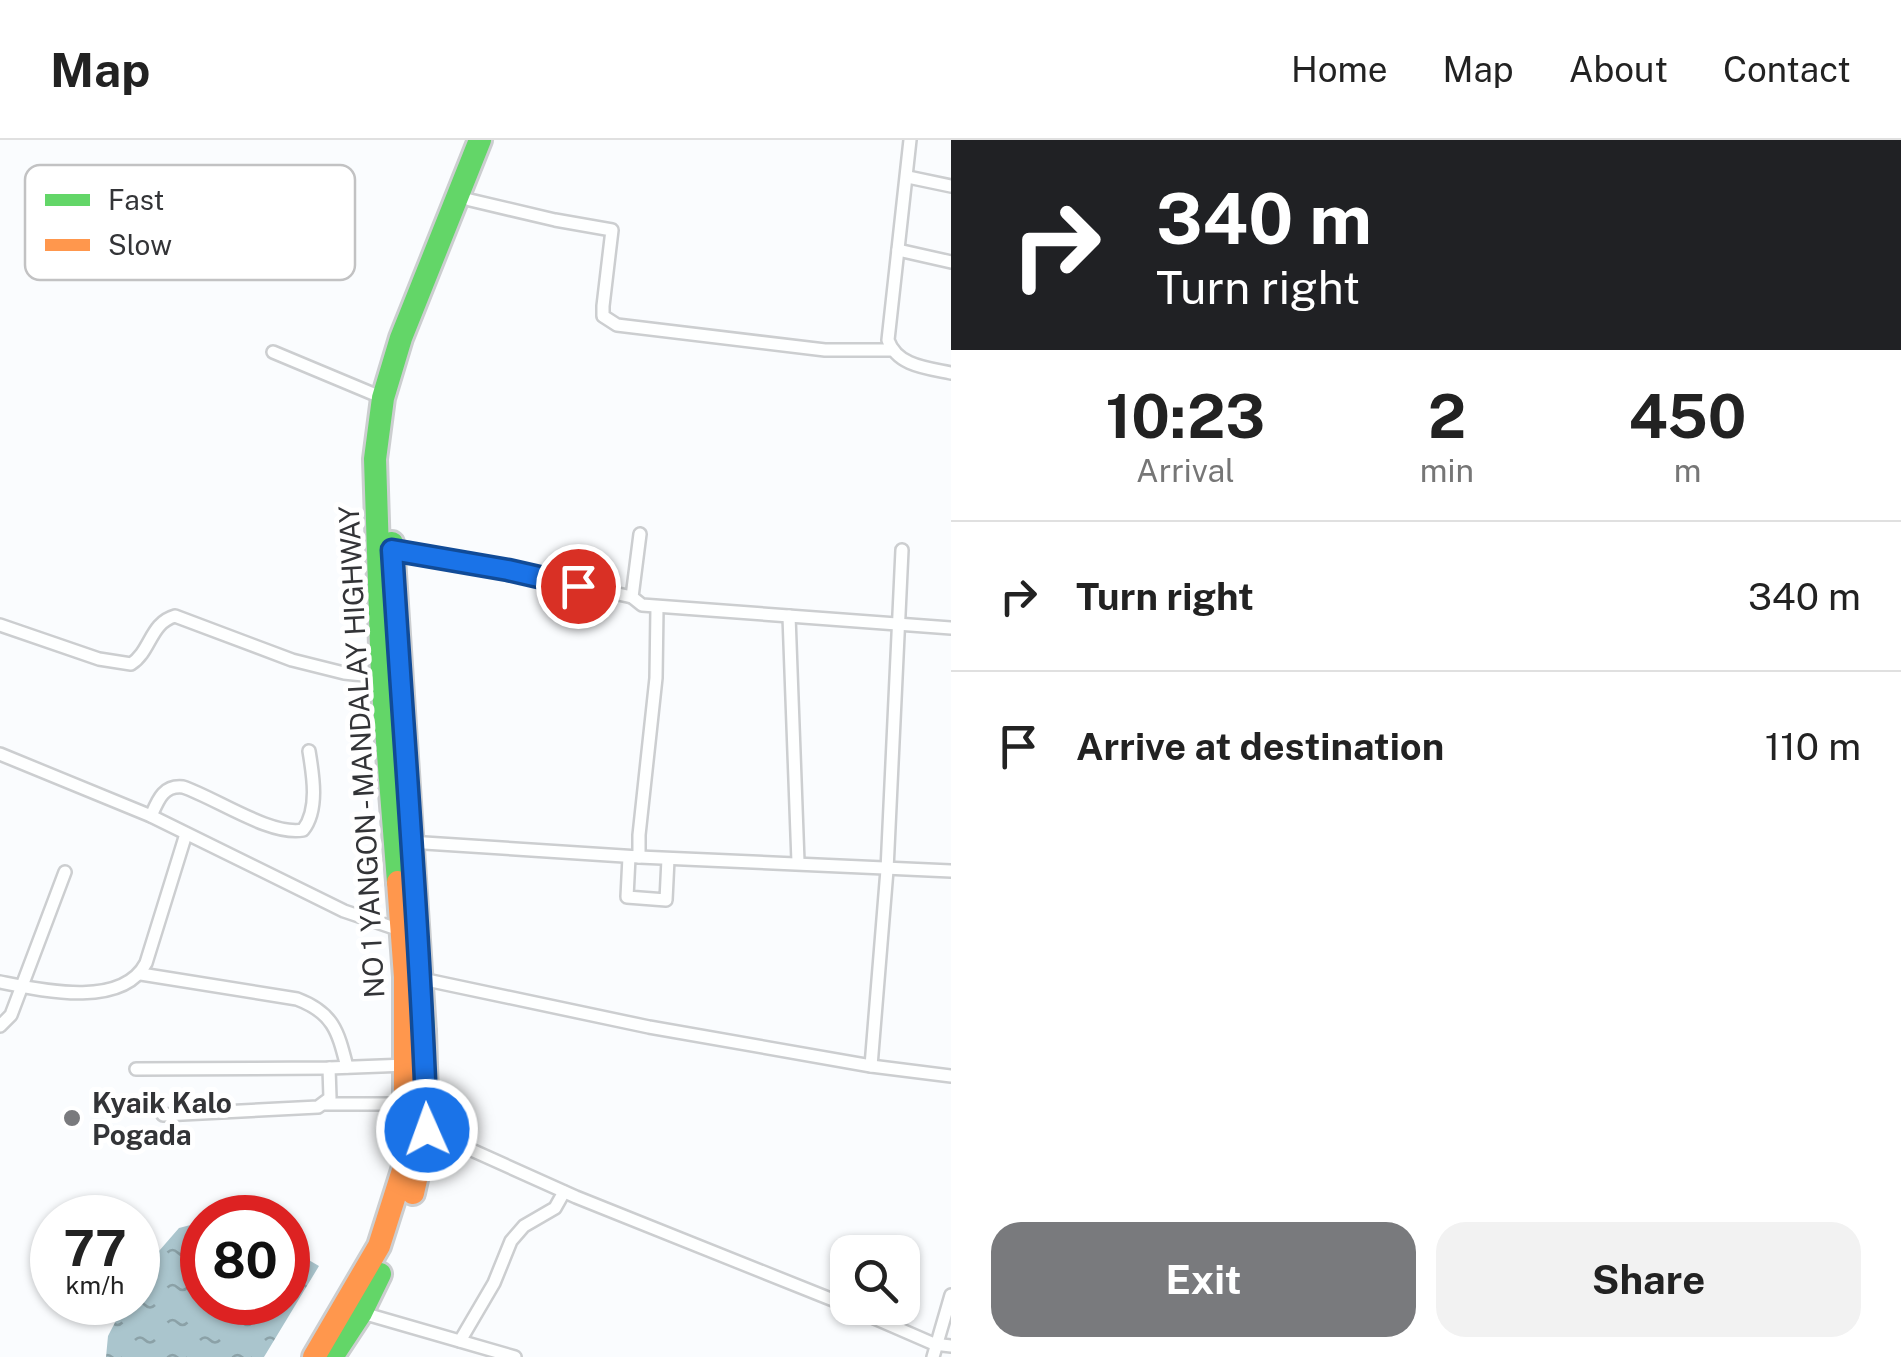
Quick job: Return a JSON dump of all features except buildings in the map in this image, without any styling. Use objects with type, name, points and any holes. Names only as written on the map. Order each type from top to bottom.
[{"type":"highway","name":"NO 1 YANGON - MANDALAY HIGHWAY","points":[[332,1357],[379,1246],[406,1164],[408,1064],[382,678],[375,458],[383,398],[401,338],[480,140]]},
{"type":"highway","name":"NO 1 YANGON - MANDALAY HIGHWAY","points":[[314,1357],[354,1310],[391,1252],[411,1199],[427,1130],[422,980],[410,842],[389,462],[396,403],[414,342],[494,140]]},
{"type":"street","points":[[891,350],[889,319],[910,140]]},
{"type":"street","points":[[908,177],[951,186]]},
{"type":"street","points":[[470,200],[612,230],[602,306],[607,320],[616,325],[825,350],[891,350],[910,362],[951,373]]},
{"type":"street","points":[[898,250],[951,262]]},
{"type":"street","points":[[274,352],[383,398]]},
{"type":"street","points":[[632,597],[640,534]]},
{"type":"street","points":[[392,550],[632,597],[642,605],[658,608],[951,628]]},
{"type":"street","points":[[871,1066],[887,870],[902,550]]},
{"type":"street","points":[[658,608],[658,646],[638,835],[627,897],[666,900],[668,859]]},
{"type":"street","points":[[0,625],[98,659],[130,664],[138,660],[160,624],[175,616],[292,660],[382,678]]},
{"type":"street","points":[[789,616],[798,862]]},
{"type":"street","points":[[150,816],[164,790],[172,786],[197,791],[268,825],[303,830],[310,820],[313,791],[308,751]]},
{"type":"street","points":[[0,754],[150,816],[344,911],[400,930]]},
{"type":"street","points":[[141,974],[186,834]]},
{"type":"street","points":[[410,842],[951,872]]},
{"type":"street","points":[[0,1026],[11,1014],[65,872]]},
{"type":"street","points":[[0,982],[62,994],[124,984],[141,974],[297,998],[327,1016],[336,1031],[347,1068]]},
{"type":"street","points":[[422,980],[648,1027],[951,1076]]},
{"type":"street","points":[[136,1068],[347,1068],[408,1064]]},
{"type":"street","points":[[325,1104],[330,1098],[329,1068]]},
{"type":"street","points":[[163,1115],[325,1104],[407,1104]]},
{"type":"street","points":[[427,1130],[564,1192],[830,1299]]},
{"type":"street","points":[[460,1341],[494,1283],[511,1241],[524,1226],[555,1208],[564,1192]]},
{"type":"street","points":[[934,1351],[951,1295]]},
{"type":"street","points":[[354,1310],[515,1357]]},
{"type":"street","points":[[884,1325],[934,1351],[951,1346]]},
{"type":"water","points":[[179,1228],[180,1325],[283,1325],[264,1357],[106,1357],[114,1325],[160,1325],[160,1250]]},
{"type":"water","points":[[310,1261],[319,1266],[310,1281]]},
{"type":"traffic: fast","points":[[398,882],[382,677],[375,459],[383,398],[401,338],[480,140]]},
{"type":"traffic: fast","points":[[392,543],[424,1032]]},
{"type":"traffic: fast","points":[[332,1357],[361,1313],[380,1274]]},
{"type":"traffic: slow","points":[[314,1357],[379,1246],[405,1164],[405,977],[398,882]]},
{"type":"traffic: slow","points":[[413,1193],[427,1130],[424,1032]]},
{"type":"place","name":"Kyaik Kalo Pogada","points":[[72,1118]]},
{"type":"route","points":[[427,1130],[422,980],[392,550],[578,586]]}]
